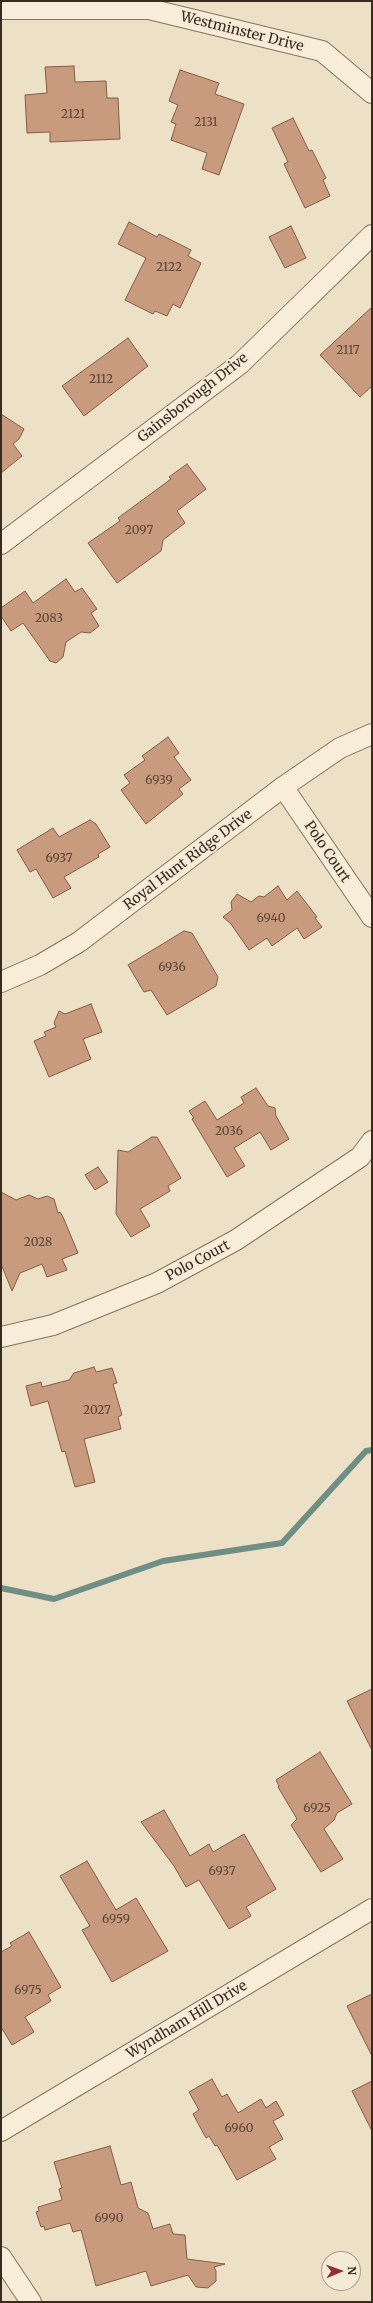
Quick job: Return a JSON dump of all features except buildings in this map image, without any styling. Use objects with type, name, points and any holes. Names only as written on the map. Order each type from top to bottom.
[{"type":"street","name":"Westminster Drive","points":[[1,9],[149,9],[322,52],[372,93]]},
{"type":"street","name":"Gainsborough Drive","points":[[1,544],[240,364],[372,235]]},
{"type":"street","name":"Royal Hunt Ridge Drive","points":[[1,982],[40,965],[79,942],[283,787],[340,748],[372,734]]},
{"type":"street","name":"Polo Court","points":[[283,787],[372,917]]},
{"type":"street","name":"Polo Court","points":[[1,1337],[53,1325],[157,1283],[236,1240],[360,1157],[372,1141]]},
{"type":"street","name":"Wyndham Hill Drive","points":[[1,2131],[372,1909]]},
{"type":"street","points":[[1,2257],[30,2302]]},
{"type":"waterway","points":[[1,1588],[54,1599],[163,1561],[282,1543],[366,1451],[372,1450]]}]
